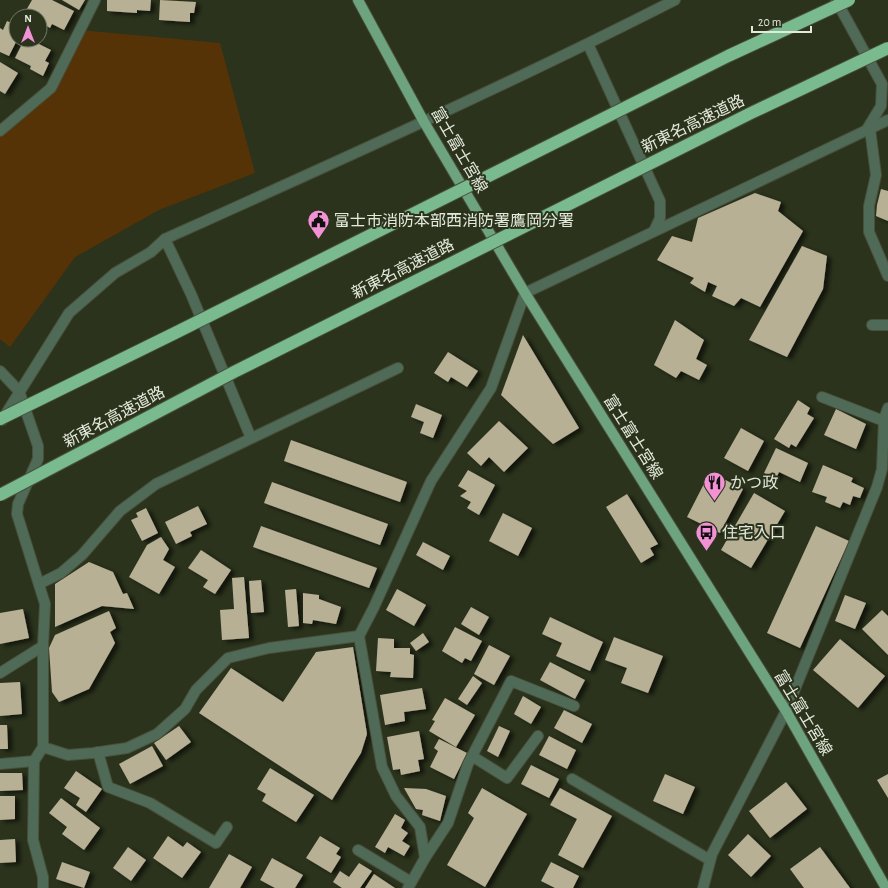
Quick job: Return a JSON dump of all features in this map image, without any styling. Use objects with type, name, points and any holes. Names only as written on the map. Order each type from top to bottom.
[{"type":"highway","points":[[0,419],[721,60],[848,0]]},
{"type":"highway","name":"新東名高速道路","points":[[0,494],[248,364],[751,113],[888,48]]},
{"type":"main road","name":"富士富士宮線","points":[[358,0],[424,122],[525,293],[786,711],[886,888]]},
{"type":"street","points":[[0,131],[51,88],[95,0]]},
{"type":"street","points":[[0,423],[69,313],[115,273],[151,252],[165,239],[424,122],[588,44],[675,0]]},
{"type":"street","points":[[836,0],[882,84],[881,106],[869,129],[876,174],[869,206],[869,232],[888,276]]},
{"type":"street","points":[[588,44],[660,201],[660,218],[654,231]]},
{"type":"street","points":[[425,858],[420,827],[396,796],[382,767],[359,636],[374,607],[431,481],[491,388],[525,293],[888,120]]},
{"type":"street","points":[[165,239],[191,294],[251,438]]},
{"type":"street","points":[[872,325],[888,325]]},
{"type":"street","points":[[39,584],[61,573],[82,555],[120,511],[156,484],[398,368]]},
{"type":"street","points":[[0,371],[19,391],[38,446],[38,459],[18,504],[17,514],[45,604],[43,646],[43,747],[34,761],[33,840],[43,877],[43,888]]},
{"type":"street","points":[[822,397],[884,421]]},
{"type":"street","points":[[703,888],[712,854],[786,711],[885,469],[884,421],[888,408]]},
{"type":"street","points":[[43,747],[68,755],[127,748],[157,734],[185,709],[196,690],[228,658],[269,648],[359,636]]},
{"type":"street","points":[[0,673],[43,646]]},
{"type":"street","points":[[358,850],[410,885],[425,858],[448,823],[468,764],[511,681],[574,706]]},
{"type":"street","points":[[472,756],[507,778],[538,736]]},
{"type":"street","points":[[98,752],[108,787],[150,803],[216,843],[227,827]]},
{"type":"street","points":[[0,764],[34,761]]},
{"type":"street","points":[[572,779],[710,860]]},
{"type":"shaded area","points":[[80,30],[220,43],[255,173],[159,210],[75,257],[10,347],[0,339],[0,134],[51,88]]},
{"type":"building","points":[[32,0],[52,0],[74,11],[64,30],[52,24],[50,28],[48,27],[48,8],[27,8]]},
{"type":"building","points":[[62,0],[85,0],[79,10]]},
{"type":"building","points":[[107,0],[151,0],[150,11],[137,10],[137,13],[107,11]]},
{"type":"building","points":[[160,0],[196,2],[194,13],[190,13],[190,22],[159,20]]},
{"type":"building","points":[[8,21],[8,48],[13,48],[9,56],[0,52],[0,28],[3,30]]},
{"type":"building","points":[[20,48],[47,48],[51,50],[45,61],[49,63],[43,76],[30,69],[31,66],[15,58]]},
{"type":"building","points":[[0,62],[18,73],[5,94],[0,91]]},
{"type":"building","points":[[881,189],[888,191],[888,221],[876,216]]},
{"type":"building","points":[[755,193],[781,202],[778,211],[803,231],[760,307],[741,298],[734,306],[712,296],[717,286],[708,282],[705,292],[690,283],[694,278],[657,260],[672,236],[692,242],[698,218]]},
{"type":"building","points":[[802,246],[827,256],[823,289],[787,357],[749,340]]},
{"type":"building","points":[[675,320],[704,340],[696,359],[707,365],[699,380],[681,371],[676,378],[654,365]]},
{"type":"building","points":[[523,335],[579,428],[553,444],[501,395]]},
{"type":"building","points":[[448,352],[478,371],[467,387],[451,377],[448,382],[434,373]]},
{"type":"building","points":[[798,400],[810,408],[807,414],[814,418],[796,447],[791,444],[789,448],[774,439]]},
{"type":"building","points":[[416,404],[442,415],[433,438],[420,433],[424,422],[411,417]]},
{"type":"building","points":[[836,409],[866,424],[856,449],[824,435]]},
{"type":"building","points":[[499,421],[528,448],[504,472],[489,457],[481,466],[467,453]]},
{"type":"building","points":[[741,428],[764,441],[748,471],[724,458]]},
{"type":"building","points":[[291,440],[407,482],[400,502],[284,461]]},
{"type":"building","points":[[776,448],[808,463],[800,482],[779,472],[776,479],[764,473]]},
{"type":"building","points":[[823,465],[853,478],[851,482],[864,488],[860,498],[853,496],[850,505],[843,502],[840,508],[825,502],[827,497],[812,492]]},
{"type":"building","points":[[468,470],[495,485],[479,515],[467,508],[471,502],[460,496],[467,491],[458,486]]},
{"type":"building","name":"かつ政","points":[[710,472],[743,489],[720,533],[687,517]]},
{"type":"building","points":[[272,482],[388,524],[380,545],[264,503]]},
{"type":"building","points":[[754,493],[785,511],[751,568],[721,550]]},
{"type":"building","points":[[627,494],[658,544],[650,548],[654,555],[641,563],[606,507]]},
{"type":"building","points":[[198,506],[207,524],[190,532],[192,536],[176,544],[165,522]]},
{"type":"building","points":[[146,508],[158,533],[142,541],[131,520],[138,517],[136,513]]},
{"type":"building","points":[[503,513],[532,528],[518,556],[489,541]]},
{"type":"building","points":[[261,526],[377,568],[369,588],[253,547]]},
{"type":"building","points":[[816,526],[849,541],[800,648],[767,633]]},
{"type":"building","points":[[161,537],[169,549],[163,560],[175,567],[159,594],[129,577],[147,545]]},
{"type":"building","points":[[423,542],[450,556],[443,570],[416,555]]},
{"type":"building","points":[[201,550],[231,570],[215,594],[203,587],[208,580],[188,568]]},
{"type":"building","points":[[89,562],[113,572],[123,594],[127,593],[134,609],[102,606],[55,627],[55,584]]},
{"type":"building","points":[[244,577],[249,638],[222,640],[220,610],[234,609],[232,578]]},
{"type":"building","points":[[261,580],[264,612],[251,613],[249,581]]},
{"type":"building","points":[[296,589],[299,626],[288,627],[285,590]]},
{"type":"building","points":[[397,589],[426,605],[414,626],[386,610]]},
{"type":"building","points":[[303,593],[319,595],[319,599],[341,607],[336,624],[313,620],[312,624],[303,623]]},
{"type":"building","points":[[845,595],[866,603],[855,629],[835,621]]},
{"type":"building","points":[[471,607],[489,617],[479,635],[461,624]]},
{"type":"building","points":[[23,609],[29,638],[0,644],[0,613]]},
{"type":"building","points":[[882,610],[888,616],[888,655],[862,629]]},
{"type":"building","points":[[109,611],[116,628],[110,632],[115,643],[89,689],[59,702],[52,692],[49,648],[55,635]]},
{"type":"building","points":[[550,617],[603,642],[590,671],[556,656],[562,643],[542,634]]},
{"type":"building","points":[[455,627],[482,641],[471,661],[465,658],[462,663],[442,651]]},
{"type":"building","points":[[423,633],[429,642],[416,651],[410,643]]},
{"type":"building","points":[[614,637],[663,656],[648,693],[621,683],[627,668],[605,660]]},
{"type":"building","points":[[378,638],[394,639],[394,648],[410,648],[410,654],[414,655],[413,678],[390,677],[391,672],[376,671]]},
{"type":"building","points":[[840,639],[885,676],[858,708],[813,670]]},
{"type":"building","points":[[489,645],[510,656],[494,685],[474,674]]},
{"type":"building","points":[[353,647],[367,734],[361,753],[332,800],[199,713],[231,668],[283,702],[316,652]]},
{"type":"building","points":[[550,662],[585,680],[575,699],[540,680]]},
{"type":"building","points":[[473,676],[482,683],[467,705],[458,699]]},
{"type":"building","points":[[20,682],[22,714],[0,716],[0,683]]},
{"type":"building","points":[[422,688],[426,709],[404,712],[405,721],[385,725],[380,695]]},
{"type":"building","points":[[523,696],[541,707],[531,724],[514,714]]},
{"type":"building","points":[[445,698],[475,715],[456,747],[429,731],[435,721],[432,720]]},
{"type":"building","points":[[564,710],[592,724],[582,743],[554,728]]},
{"type":"building","points":[[0,725],[7,725],[8,749],[0,749]]},
{"type":"building","points":[[179,726],[191,742],[166,760],[154,743]]},
{"type":"building","points":[[499,726],[510,731],[498,757],[487,751]]},
{"type":"building","points":[[419,731],[424,759],[418,760],[420,771],[401,775],[400,769],[393,770],[387,737]]},
{"type":"building","points":[[549,736],[576,750],[567,769],[539,755]]},
{"type":"building","points":[[439,739],[467,753],[454,779],[430,767],[438,751],[434,748]]},
{"type":"building","points":[[152,746],[163,766],[130,784],[119,764]]},
{"type":"building","points":[[531,765],[559,779],[549,798],[521,784]]},
{"type":"building","points":[[270,768],[314,795],[296,822],[262,801],[266,794],[257,789]]},
{"type":"building","points":[[76,771],[102,789],[86,812],[76,805],[80,798],[64,788]]},
{"type":"building","points":[[0,773],[22,773],[23,790],[0,791]]},
{"type":"building","points":[[665,774],[695,787],[683,814],[653,801]]},
{"type":"building","points":[[888,774],[888,798],[877,780]]},
{"type":"building","points":[[786,782],[807,809],[770,838],[749,811]]},
{"type":"building","points":[[404,788],[426,789],[446,796],[440,821],[422,815],[423,810],[416,809]]},
{"type":"building","points":[[482,788],[527,814],[485,887],[447,865],[474,818],[468,813]]},
{"type":"building","points":[[560,788],[612,816],[583,868],[558,855],[577,819],[550,805]]},
{"type":"building","points":[[0,796],[15,796],[15,819],[0,820]]},
{"type":"building","points":[[61,798],[100,828],[84,850],[62,834],[67,827],[49,813]]},
{"type":"building","points":[[395,814],[405,820],[401,828],[408,833],[402,841],[410,846],[404,856],[388,847],[385,853],[375,847]]},
{"type":"building","points":[[748,834],[771,856],[751,877],[728,855]]},
{"type":"building","points":[[168,836],[183,847],[187,842],[201,852],[182,878],[153,858]]},
{"type":"building","points":[[320,836],[340,848],[336,854],[341,857],[331,873],[306,858]]},
{"type":"building","points":[[15,839],[16,862],[0,863],[0,840]]},
{"type":"building","points":[[128,847],[146,860],[131,881],[113,868]]},
{"type":"building","points":[[820,847],[850,888],[804,888],[790,869]]},
{"type":"building","points":[[229,854],[252,867],[240,888],[209,888]]},
{"type":"building","points":[[272,858],[303,875],[295,888],[275,888],[260,880]]},
{"type":"building","points":[[62,862],[90,872],[84,888],[56,879]]},
{"type":"building","points":[[551,862],[579,876],[573,888],[555,888],[541,881]]},
{"type":"building","points":[[359,863],[372,871],[360,888],[342,888],[333,882],[340,871],[349,877]]},
{"type":"building","points":[[374,874],[395,888],[365,888]]},
{"type":"place","name":"富士市消防本部西消防署鷹岡分署","points":[[319,240]]},
{"type":"place","name":"かつ政","points":[[715,502]]},
{"type":"place","name":"住宅入口","points":[[707,552]]}]
